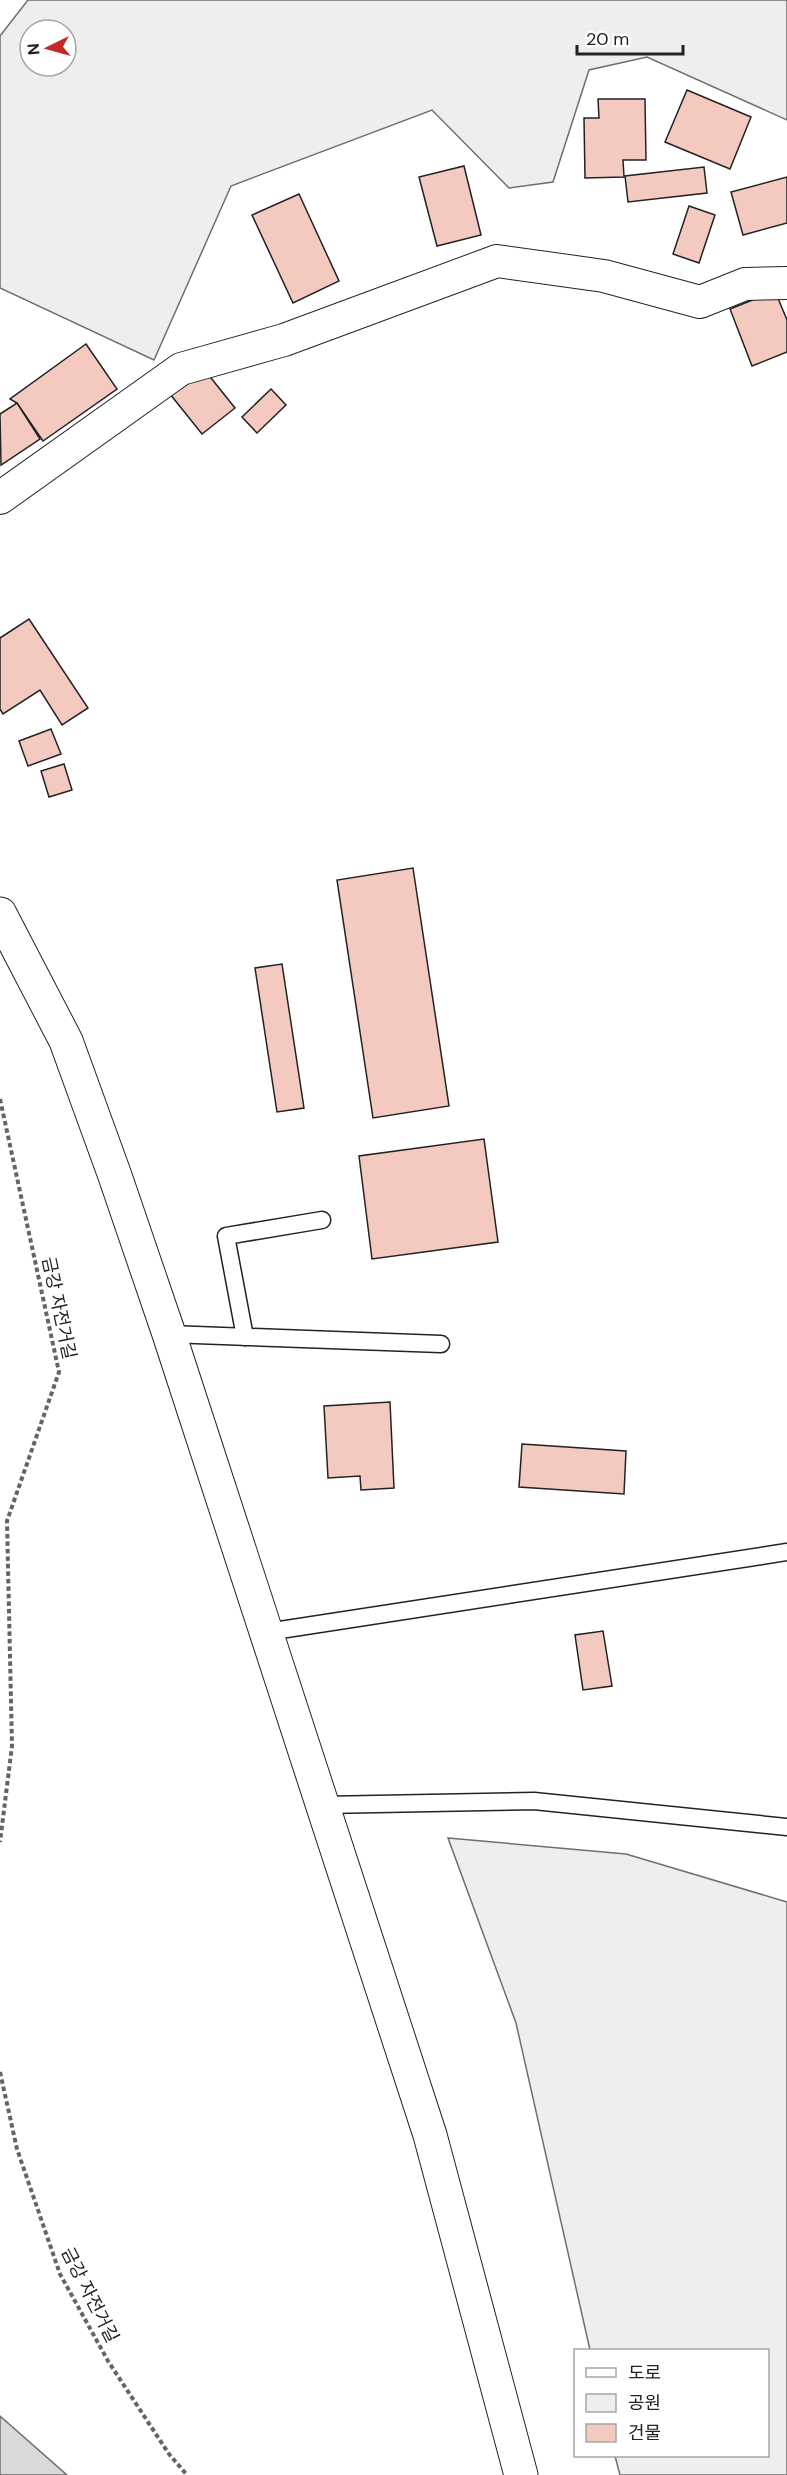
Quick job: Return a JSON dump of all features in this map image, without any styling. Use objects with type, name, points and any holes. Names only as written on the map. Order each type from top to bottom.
[{"type":"street","points":[[0,498],[181,369],[284,340],[497,261],[604,276],[699,303],[745,284],[787,284]]},
{"type":"street","points":[[0,914],[66,1041],[169,1334],[430,2135],[521,2475]]},
{"type":"lane","points":[[245,1337],[226,1236],[322,1220]]},
{"type":"lane","points":[[169,1334],[441,1344]]},
{"type":"lane","points":[[267,1632],[787,1552]]},
{"type":"lane","points":[[323,1805],[534,1801],[787,1827]]},
{"type":"path","name":"금강 자전거길","points":[[0,1099],[59,1372],[7,1521],[12,1746],[0,1842]]},
{"type":"path","name":"금강 자전거길","points":[[0,2072],[17,2149],[60,2274],[108,2361],[169,2454],[187,2475]]},
{"type":"green space","points":[[28,0],[787,0],[787,120],[647,57],[589,70],[553,182],[509,188],[432,110],[231,186],[154,360],[0,288],[0,36]]},
{"type":"green space","points":[[448,1838],[626,1854],[787,1902],[787,2475],[620,2475],[615,2457],[769,2457],[769,2349],[590,2349],[516,2023]]},
{"type":"shaded area","points":[[0,2416],[67,2475],[0,2475]]},
{"type":"building","points":[[687,90],[751,117],[730,169],[665,142]]},
{"type":"building","points":[[598,99],[645,99],[646,160],[623,160],[624,177],[585,178],[584,118],[599,118]]},
{"type":"building","points":[[464,166],[481,235],[437,246],[419,177]]},
{"type":"building","points":[[704,167],[707,193],[628,202],[625,176]]},
{"type":"building","points":[[787,177],[787,223],[743,235],[731,192]]},
{"type":"building","points":[[299,194],[339,281],[293,303],[252,215]]},
{"type":"building","points":[[689,206],[715,215],[699,263],[673,254]]},
{"type":"building","points":[[775,291],[787,320],[787,352],[752,366],[730,309]]},
{"type":"building","points":[[86,344],[117,389],[43,441],[17,403],[10,399]]},
{"type":"building","points":[[203,368],[235,408],[202,434],[170,394]]},
{"type":"building","points":[[271,389],[286,405],[257,433],[242,417]]},
{"type":"building","points":[[17,403],[40,439],[1,465],[0,414]]},
{"type":"building","points":[[29,619],[88,708],[62,725],[40,690],[3,714],[0,709],[0,638]]},
{"type":"building","points":[[51,729],[61,754],[28,766],[19,741]]},
{"type":"building","points":[[64,764],[72,790],[49,797],[41,771]]},
{"type":"building","points":[[413,868],[449,1106],[373,1118],[337,880]]},
{"type":"building","points":[[282,964],[304,1108],[277,1112],[255,968]]},
{"type":"building","points":[[484,1139],[498,1242],[372,1259],[359,1156]]},
{"type":"building","points":[[390,1402],[394,1488],[361,1490],[360,1476],[328,1478],[324,1406]]},
{"type":"building","points":[[522,1444],[626,1451],[624,1494],[519,1487]]},
{"type":"building","points":[[603,1631],[612,1686],[583,1690],[575,1635]]}]
